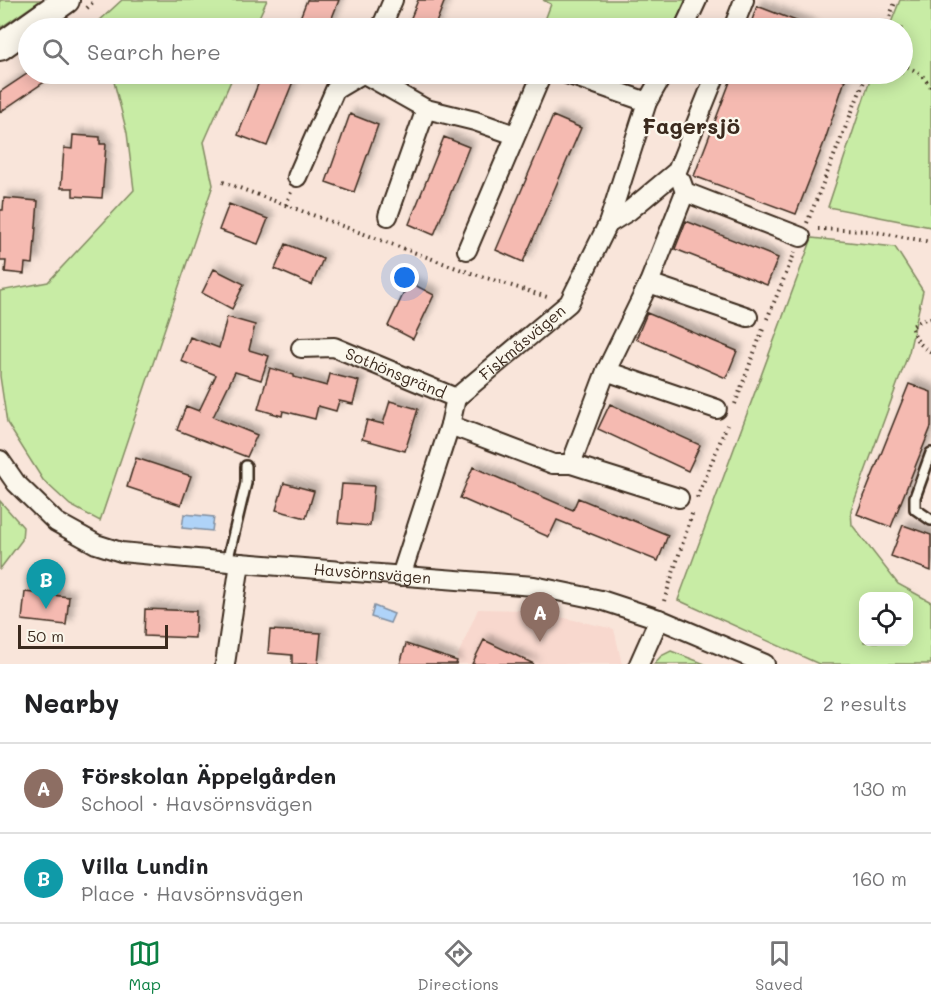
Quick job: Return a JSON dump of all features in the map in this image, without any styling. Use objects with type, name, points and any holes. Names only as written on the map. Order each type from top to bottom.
[{"type":"main road","points":[[41,18],[66,0]]},
{"type":"main road","points":[[0,47],[18,34]]},
{"type":"street","points":[[385,18],[393,0]]},
{"type":"street","points":[[689,18],[697,0]]},
{"type":"street","points":[[737,18],[744,0]]},
{"type":"street","points":[[297,177],[335,90],[346,84]]},
{"type":"street","points":[[381,84],[426,109],[475,121],[515,135]]},
{"type":"street","points":[[467,250],[538,84]]},
{"type":"street","points":[[596,84],[647,102]]},
{"type":"street","name":"Fiskmåsvägen","points":[[456,398],[569,303],[608,224],[647,102],[657,84]]},
{"type":"street","points":[[608,224],[630,212],[677,171],[712,84]]},
{"type":"street","points":[[388,216],[426,109]]},
{"type":"street","points":[[570,464],[606,371],[649,283],[685,192],[677,171]]},
{"type":"street","points":[[685,192],[803,233]]},
{"type":"street","points":[[649,283],[748,317]]},
{"type":"street","name":"Sothönsgränd","points":[[301,348],[334,347],[456,398]]},
{"type":"street","points":[[606,371],[727,409]]},
{"type":"street","points":[[401,576],[450,425],[456,398]]},
{"type":"street","points":[[450,425],[553,464],[570,464],[679,498]]},
{"type":"street","name":"Havsörnsvägen","points":[[0,460],[16,483],[56,522],[96,544],[121,552],[534,586],[601,600],[659,619],[765,664]]},
{"type":"street","points":[[225,664],[234,562]]},
{"type":"street","points":[[639,664],[659,619]]},
{"type":"lane","points":[[931,453],[915,497],[915,509],[931,520]]},
{"type":"lane","points":[[234,562],[246,483],[246,466]]},
{"type":"path","points":[[889,18],[896,0]]},
{"type":"path","points":[[913,70],[921,74],[931,87]]},
{"type":"path","points":[[659,619],[727,409],[803,233],[863,84]]},
{"type":"path","points":[[223,182],[526,292]]},
{"type":"path","points":[[803,233],[870,231],[931,243]]},
{"type":"path","points":[[931,318],[922,320],[911,327],[918,342],[931,353]]},
{"type":"shaded area","points":[[478,609],[529,610],[614,629],[622,664],[454,664]]},
{"type":"green space","points":[[0,0],[41,0],[0,28]]},
{"type":"green space","points":[[122,0],[267,0],[259,18],[102,18]]},
{"type":"green space","points":[[543,0],[687,0],[677,18],[546,18],[551,4]]},
{"type":"green space","points":[[900,0],[931,0],[931,227],[828,207],[869,84],[913,84],[913,18],[893,18]]},
{"type":"green space","points":[[115,84],[230,84],[204,142],[213,185],[100,521],[70,505],[43,480],[7,423],[0,376],[0,291],[48,282],[134,190],[127,133]]},
{"type":"green space","points":[[812,238],[895,247],[923,291],[909,352],[851,510],[852,525],[898,584],[913,592],[859,592],[859,646],[913,646],[913,592],[931,602],[931,664],[819,664],[678,600]]},
{"type":"green space","points":[[0,501],[23,527],[22,540],[0,569]]},
{"type":"green space","points":[[671,651],[705,664],[654,664],[661,656]]},
{"type":"water","points":[[184,514],[214,517],[212,531],[182,528]]},
{"type":"water","points":[[374,606],[394,614],[390,623],[371,617]]},
{"type":"building","points":[[307,0],[339,0],[332,18],[300,18]]},
{"type":"building","points":[[418,0],[445,0],[438,18],[411,18]]},
{"type":"building","points":[[757,6],[788,18],[753,18]]},
{"type":"building","points":[[18,80],[18,84],[41,84],[0,112],[0,92]]},
{"type":"building","points":[[258,84],[292,84],[267,146],[238,135]]},
{"type":"building","points":[[729,84],[844,84],[796,214],[694,176]]},
{"type":"building","points":[[350,114],[378,125],[354,192],[326,182]]},
{"type":"building","points":[[553,116],[581,128],[523,262],[496,250]]},
{"type":"building","points":[[73,135],[100,137],[100,144],[106,144],[102,198],[73,196],[73,188],[61,188],[64,148],[72,149]]},
{"type":"building","points":[[444,137],[469,147],[434,235],[409,224]]},
{"type":"building","points":[[4,198],[38,201],[33,264],[25,263],[24,274],[5,272],[6,261],[0,261],[0,210],[3,210]]},
{"type":"building","points":[[229,204],[268,219],[258,244],[219,230]]},
{"type":"building","points":[[686,221],[778,258],[767,285],[675,249]]},
{"type":"building","points":[[286,244],[323,259],[312,285],[275,269]]},
{"type":"building","points":[[214,269],[244,284],[232,309],[202,293]]},
{"type":"building","points":[[409,282],[434,295],[413,339],[388,326]]},
{"type":"building","points":[[647,313],[737,351],[726,378],[636,339]]},
{"type":"building","points":[[227,317],[255,325],[249,350],[269,356],[261,380],[235,372],[213,417],[257,435],[247,457],[177,430],[186,406],[199,411],[216,375],[181,361],[190,337],[219,348]]},
{"type":"building","points":[[270,368],[327,386],[330,374],[359,381],[353,404],[339,401],[336,411],[318,406],[315,419],[283,411],[282,416],[258,409]]},
{"type":"building","points":[[909,384],[931,392],[931,427],[891,527],[857,514]]},
{"type":"building","points":[[390,401],[418,409],[405,451],[362,439],[367,420],[383,424]]},
{"type":"building","points":[[610,404],[700,445],[688,471],[598,429]]},
{"type":"building","points":[[136,458],[191,476],[181,505],[127,487]]},
{"type":"building","points":[[473,467],[573,510],[578,498],[668,535],[658,561],[557,520],[549,537],[460,498]]},
{"type":"building","points":[[284,483],[314,491],[306,518],[276,510]]},
{"type":"building","points":[[342,484],[374,486],[370,526],[338,523]]},
{"type":"building","points":[[903,525],[931,535],[931,571],[891,556]]},
{"type":"building","points":[[25,592],[69,597],[66,625],[22,620]]},
{"type":"building","points":[[145,609],[196,611],[195,638],[144,636]]},
{"type":"building","points":[[270,630],[321,633],[318,664],[292,664],[292,655],[268,653]]},
{"type":"building","points":[[484,640],[534,664],[472,664]]},
{"type":"building","points":[[406,644],[457,661],[456,664],[400,664]]},
{"type":"place","name":"Villa Lundin","points":[[46,609]]},
{"type":"place","name":"Förskolan Äppelgården","points":[[540,642]]},
{"type":"district","name":"Fagersjö","points":[[691,126]]}]
